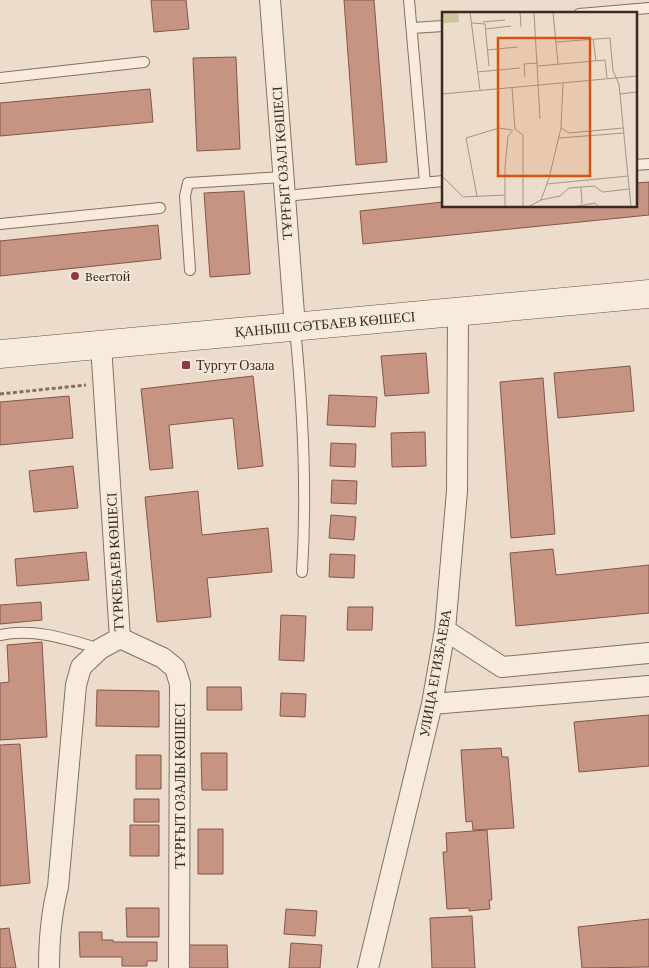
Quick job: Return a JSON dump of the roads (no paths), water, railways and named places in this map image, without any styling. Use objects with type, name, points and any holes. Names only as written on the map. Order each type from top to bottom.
[{"type":"main road","name":"ҚАНЫШ СӘТБАЕВ КӨШЕСІ","points":[[0,354],[649,294]]},
{"type":"street","name":"ТҰРҒЫТ ОЗАЛ КӨШЕСІ","points":[[270,0],[295,327]]},
{"type":"street","name":"УЛИЦА ЕГИЗБАЕВА","points":[[368,968],[432,704],[445,630],[457,491],[458,312]]},
{"type":"street","name":"ТҮРКЕБАЕВ КӨШЕСІ","points":[[49,968],[52,910],[58,887],[76,685],[81,666],[100,649],[120,638],[101,345]]},
{"type":"street","points":[[445,630],[502,667],[649,653]]},
{"type":"street","name":"ТҰРҒЫТ ОЗАЛЫ КӨШЕСІ","points":[[120,638],[163,658],[175,668],[180,684],[179,968]]},
{"type":"street","points":[[502,667],[504,698]]},
{"type":"street","points":[[432,704],[649,686]]},
{"type":"lane","points":[[409,0],[425,183]]},
{"type":"lane","points":[[602,12],[649,8]]},
{"type":"lane","points":[[412,28],[442,26]]},
{"type":"lane","points":[[0,78],[144,62]]},
{"type":"lane","points":[[636,165],[649,164]]},
{"type":"lane","points":[[190,270],[185,196],[188,184],[284,186],[442,181]]},
{"type":"lane","points":[[0,224],[160,208]]},
{"type":"lane","points":[[295,327],[304,460],[302,572]]},
{"type":"lane","points":[[0,634],[11,632],[53,634],[100,649]]},
{"type":"place","name":"Beerтой","points":[[75,276]]},
{"type":"place","name":"Тургут Озала","points":[[186,365]]}]
